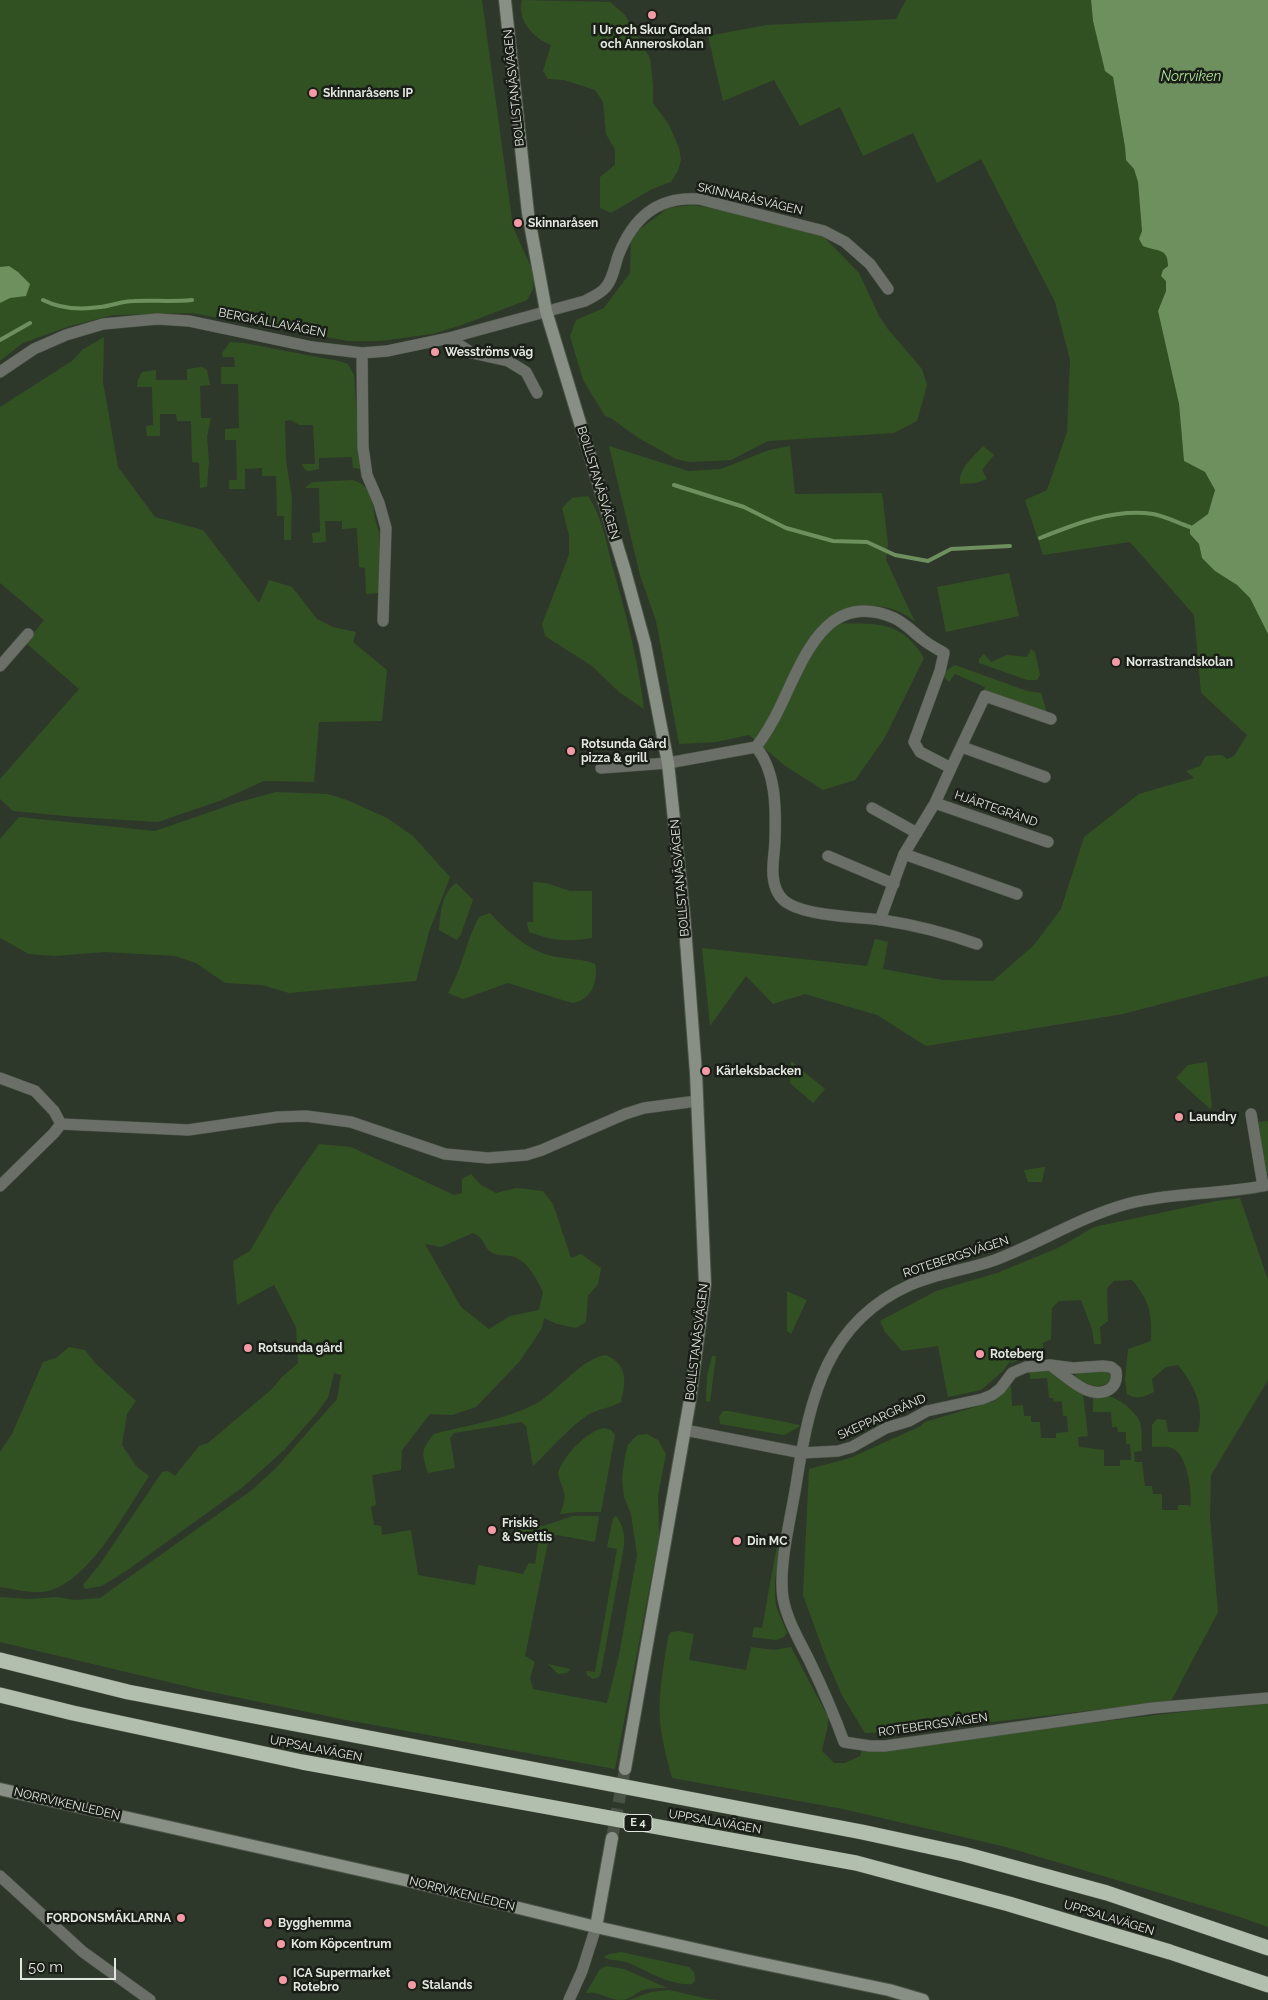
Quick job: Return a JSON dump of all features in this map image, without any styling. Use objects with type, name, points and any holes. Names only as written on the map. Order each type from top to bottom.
[{"type":"highway","name":"UPPSALAVÄGEN","points":[[0,1660],[128,1692],[862,1832],[964,1854],[1107,1893],[1268,1948]]},
{"type":"highway","name":"UPPSALAVÄGEN","points":[[0,1695],[73,1713],[302,1762],[856,1863],[1056,1918],[1170,1952],[1268,1985]]},
{"type":"street","name":"BOLLSTANÄSVÄGEN","points":[[505,0],[528,213],[546,311],[642,634],[668,763],[684,914],[697,1102],[705,1284],[684,1430],[624,1769]]},
{"type":"street","name":"SKINNARÅSVÄGEN","points":[[546,311],[585,301],[606,287],[628,234],[644,214],[665,202],[684,198],[699,199],[824,231],[845,242],[870,264],[888,289]]},
{"type":"street","name":"BERGKÄLLAVÄGEN","points":[[0,372],[34,349],[66,335],[103,324],[157,319],[188,321],[312,346],[362,353],[387,351],[449,338],[546,311]]},
{"type":"street","points":[[449,338],[472,353],[508,361],[526,372],[537,393]]},
{"type":"street","points":[[362,353],[363,448],[367,475],[379,503],[386,528],[383,621]]},
{"type":"street","points":[[601,768],[668,763],[756,748],[767,732],[801,661],[824,628],[847,614],[868,610],[896,619],[922,640],[944,653],[940,671],[914,742],[920,752],[951,768]]},
{"type":"street","points":[[0,666],[28,634]]},
{"type":"street","points":[[880,920],[904,854],[936,803],[985,696],[1051,719]]},
{"type":"street","points":[[962,747],[1045,777]]},
{"type":"street","points":[[756,748],[763,757],[770,773],[776,839],[772,864],[774,885],[785,902],[800,908],[940,931],[977,944]]},
{"type":"street","name":"HJÄRTEGRÄND","points":[[936,803],[1048,842]]},
{"type":"street","points":[[872,808],[917,833]]},
{"type":"street","points":[[904,854],[1017,894]]},
{"type":"street","points":[[828,856],[894,884]]},
{"type":"street","points":[[0,1078],[35,1091],[54,1111],[61,1124]]},
{"type":"street","points":[[61,1124],[188,1130],[278,1117],[306,1116],[351,1122],[445,1154],[488,1158],[526,1155],[542,1150],[625,1114],[644,1108],[697,1102]]},
{"type":"street","points":[[1251,1114],[1266,1185]]},
{"type":"street","points":[[0,1186],[61,1124]]},
{"type":"street","name":"ROTEBERGSVÄGEN","points":[[1266,1185],[1176,1195],[1127,1204],[1090,1216],[1007,1255],[974,1267],[927,1278],[893,1293],[879,1302],[855,1323],[835,1349],[816,1391],[802,1453],[784,1558],[783,1599],[788,1616],[832,1708],[844,1742],[885,1746],[1153,1708],[1268,1698]]},
{"type":"street","name":"SKEPPARGRÄND","points":[[802,1453],[845,1450],[880,1430],[909,1422],[927,1411],[982,1399],[1000,1389],[1012,1373],[1019,1369],[1050,1365],[1073,1368],[1111,1367],[1116,1370],[1117,1379],[1115,1384],[1108,1390],[1089,1391],[1074,1383],[1050,1365]]},
{"type":"street","points":[[684,1430],[802,1453]]},
{"type":"street","name":"NORRVIKENLEDEN","points":[[0,1789],[418,1883],[740,1959],[888,1990],[923,2000]]},
{"type":"street","points":[[568,2000],[582,1971],[596,1926],[612,1838]]},
{"type":"street","points":[[0,1876],[83,1952],[150,2000]]},
{"type":"shaded area","points":[[0,0],[482,0],[513,227],[533,272],[533,289],[527,300],[462,325],[432,334],[380,341],[348,341],[192,313],[113,315],[70,326],[23,343],[0,361]]},
{"type":"shaded area","points":[[522,0],[610,2],[625,15],[650,58],[653,103],[669,125],[679,148],[681,160],[678,171],[671,182],[652,189],[611,213],[600,208],[600,177],[615,165],[615,150],[606,134],[603,102],[595,90],[564,80],[548,79],[543,71],[551,45],[538,38],[524,21],[521,7]]},
{"type":"shaded area","points":[[906,0],[1091,0],[1093,21],[1105,70],[1113,77],[1126,159],[1134,169],[1138,182],[1142,231],[1151,249],[1156,248],[1166,254],[1168,261],[1166,291],[1158,311],[1179,404],[1184,461],[1205,472],[1215,490],[1208,514],[1190,527],[1190,534],[1199,544],[1202,558],[1215,571],[1237,585],[1250,598],[1268,634],[1268,976],[1123,1014],[926,1046],[877,1015],[805,994],[773,1004],[746,976],[710,1026],[702,948],[867,966],[875,939],[888,942],[883,969],[943,980],[993,981],[1034,945],[1061,909],[1084,837],[1139,794],[1194,778],[1186,771],[1200,766],[1206,756],[1222,755],[1227,759],[1234,756],[1247,735],[1201,693],[1194,615],[1130,542],[1043,555],[1025,500],[1047,490],[1067,432],[1070,360],[1055,302],[981,159],[937,183],[913,133],[863,156],[840,107],[800,126],[774,80],[723,101],[708,36],[766,25],[896,19]]},
{"type":"shaded area","points":[[693,205],[727,211],[822,235],[859,273],[879,316],[922,369],[927,385],[917,421],[894,433],[768,441],[731,460],[689,462],[676,459],[605,416],[583,380],[570,336],[576,320],[604,308],[630,273],[631,240],[639,230],[668,208]]},
{"type":"shaded area","points":[[104,337],[103,382],[118,467],[155,517],[203,530],[259,603],[269,580],[292,587],[317,619],[333,627],[356,632],[353,642],[387,670],[382,721],[319,722],[314,782],[264,781],[222,800],[158,822],[13,811],[0,799],[0,779],[79,689],[26,643],[44,620],[0,583],[0,407],[72,361],[82,350]]},
{"type":"shaded area","points":[[230,342],[339,361],[348,364],[354,375],[361,469],[353,468],[352,457],[319,458],[319,469],[305,470],[302,464],[315,464],[313,425],[300,425],[290,420],[285,421],[286,460],[292,499],[291,540],[284,540],[284,516],[277,516],[276,476],[262,476],[262,468],[245,469],[245,489],[229,489],[229,480],[237,480],[236,440],[225,440],[225,429],[239,428],[238,384],[221,384],[221,367],[235,367],[234,357],[223,357],[222,353]]},
{"type":"shaded area","points":[[202,367],[207,370],[210,385],[200,386],[201,418],[211,418],[207,437],[209,462],[207,487],[200,488],[199,463],[192,462],[191,421],[177,421],[176,414],[160,414],[160,436],[147,436],[146,426],[153,425],[152,387],[137,387],[142,372],[156,370],[156,380],[187,380],[187,369]]},
{"type":"shaded area","points":[[609,446],[688,471],[721,469],[769,450],[790,446],[795,494],[882,493],[888,544],[886,560],[915,622],[893,609],[869,606],[845,611],[823,623],[867,624],[892,628],[903,634],[914,644],[924,658],[884,739],[855,780],[823,790],[784,765],[749,735],[716,742],[679,744],[656,621],[640,575]]},
{"type":"shaded area","points":[[983,446],[994,455],[982,470],[987,479],[976,483],[960,484],[961,473],[964,468]]},
{"type":"shaded area","points":[[353,480],[367,489],[379,531],[380,571],[378,593],[366,594],[365,568],[359,567],[357,528],[342,529],[342,521],[325,521],[326,542],[313,543],[312,533],[320,532],[319,488],[305,488],[312,482]]},
{"type":"shaded area","points":[[588,496],[600,521],[622,601],[635,655],[644,709],[619,692],[592,666],[545,636],[542,624],[569,555],[569,535],[562,508],[572,498]]},
{"type":"shaded area","points":[[1009,573],[1019,616],[946,632],[937,587]]},
{"type":"shaded area","points":[[1031,649],[1035,652],[1040,675],[1037,680],[1027,680],[979,663],[979,659],[984,654],[991,662],[1007,655],[1027,657]]},
{"type":"shaded area","points":[[955,665],[1027,691],[1041,693],[1046,710],[1045,713],[984,691],[985,687],[955,674],[949,682],[943,676],[944,672]]},
{"type":"shaded area","points":[[276,792],[328,794],[347,800],[387,818],[413,836],[450,877],[429,932],[416,981],[289,993],[262,985],[225,983],[196,963],[175,956],[105,952],[54,956],[29,954],[0,938],[0,839],[19,817],[155,831],[239,802]]},
{"type":"shaded area","points":[[533,882],[546,883],[570,891],[592,891],[592,938],[560,940],[529,932],[527,922],[533,922]]},
{"type":"shaded area","points":[[456,883],[473,900],[457,940],[439,930],[441,910],[447,892]]},
{"type":"shaded area","points":[[490,913],[512,934],[538,951],[547,955],[595,964],[596,977],[589,994],[579,1001],[572,1003],[508,983],[463,999],[448,993],[479,917]]},
{"type":"shaded area","points":[[791,1061],[825,1089],[813,1103],[790,1083]]},
{"type":"shaded area","points":[[1207,1062],[1212,1106],[1210,1109],[1176,1078],[1188,1065]]},
{"type":"shaded area","points":[[1268,1121],[1268,1174],[1267,1174],[1258,1122]]},
{"type":"shaded area","points":[[319,1144],[351,1147],[454,1195],[462,1193],[462,1179],[471,1174],[481,1185],[496,1193],[516,1188],[543,1191],[553,1204],[571,1258],[581,1254],[601,1268],[598,1284],[588,1296],[586,1322],[576,1328],[557,1324],[544,1318],[542,1328],[520,1361],[476,1407],[452,1415],[430,1414],[402,1450],[401,1470],[372,1475],[376,1505],[371,1507],[374,1525],[381,1526],[382,1535],[411,1530],[418,1575],[475,1585],[478,1565],[523,1574],[529,1563],[535,1564],[538,1544],[514,1540],[520,1521],[543,1526],[573,1516],[599,1516],[595,1542],[557,1535],[549,1537],[525,1656],[535,1662],[530,1678],[533,1689],[607,1703],[619,1655],[637,1555],[631,1514],[624,1497],[622,1479],[625,1456],[628,1445],[638,1435],[647,1434],[658,1440],[666,1454],[658,1495],[659,1537],[615,1769],[341,1719],[202,1690],[0,1642],[0,1597],[30,1599],[57,1597],[74,1600],[100,1598],[252,1490],[276,1468],[337,1399],[341,1375],[334,1373],[328,1398],[316,1414],[284,1450],[243,1487],[129,1569],[102,1586],[85,1589],[83,1585],[100,1564],[162,1472],[168,1471],[175,1476],[199,1446],[208,1443],[272,1389],[298,1363],[296,1327],[274,1285],[237,1305],[233,1261],[250,1251],[276,1206]],"holes":[[[473,1233],[477,1235],[491,1252],[516,1258],[526,1265],[538,1281],[543,1292],[539,1310],[510,1316],[489,1329],[461,1307],[425,1244],[441,1247]]]},
{"type":"shaded area","points":[[1045,1167],[1042,1182],[1028,1182],[1024,1170]]},
{"type":"shaded area","points":[[1240,1198],[1268,1280],[1268,1380],[1211,1475],[1210,1517],[1218,1612],[1171,1701],[908,1732],[865,1733],[843,1697],[827,1661],[803,1595],[809,1469],[850,1458],[921,1426],[925,1422],[995,1401],[1011,1385],[1012,1406],[1023,1405],[1024,1416],[1031,1416],[1031,1422],[1040,1422],[1041,1438],[1056,1438],[1056,1433],[1068,1432],[1067,1416],[1063,1416],[1062,1401],[1054,1402],[1053,1398],[1049,1398],[1047,1378],[1030,1379],[1030,1372],[1048,1370],[1083,1394],[1088,1436],[1078,1437],[1079,1447],[1104,1450],[1104,1466],[1120,1466],[1120,1460],[1131,1460],[1130,1444],[1126,1444],[1126,1432],[1118,1432],[1117,1427],[1112,1427],[1111,1412],[1093,1412],[1093,1398],[1106,1396],[1112,1398],[1125,1405],[1136,1415],[1141,1427],[1142,1451],[1134,1452],[1135,1462],[1142,1462],[1145,1486],[1152,1486],[1153,1494],[1162,1494],[1162,1510],[1178,1510],[1178,1505],[1191,1506],[1188,1474],[1178,1452],[1172,1448],[1152,1447],[1152,1425],[1157,1419],[1166,1420],[1168,1432],[1198,1432],[1200,1422],[1197,1396],[1189,1380],[1178,1365],[1166,1367],[1152,1379],[1154,1392],[1140,1397],[1127,1394],[1125,1379],[1128,1349],[1151,1341],[1149,1308],[1143,1295],[1132,1280],[1114,1281],[1107,1288],[1108,1321],[1100,1327],[1101,1344],[1094,1344],[1092,1329],[1081,1300],[1059,1301],[1052,1308],[1051,1339],[1043,1343],[1043,1358],[1025,1359],[1010,1363],[1021,1346],[1003,1371],[981,1390],[948,1397],[938,1346],[902,1351],[885,1332],[880,1321],[936,1291],[997,1273],[1058,1248],[1094,1227],[1216,1201]]},
{"type":"shaded area","points":[[787,1291],[807,1300],[791,1334],[787,1331]]},
{"type":"shaded area","points":[[69,1347],[85,1350],[95,1363],[136,1401],[127,1414],[122,1445],[136,1466],[149,1476],[103,1546],[74,1577],[58,1587],[42,1592],[0,1587],[0,1452],[12,1434],[43,1362],[56,1358]]},
{"type":"shaded area","points":[[606,1355],[618,1364],[624,1374],[621,1402],[592,1413],[581,1420],[533,1466],[526,1426],[522,1422],[454,1433],[450,1438],[455,1468],[428,1473],[423,1452],[426,1444],[434,1434],[499,1418],[525,1409],[545,1398],[588,1362]]},
{"type":"shaded area","points":[[712,1356],[716,1356],[710,1402],[706,1401],[707,1376]]},
{"type":"shaded area","points":[[1080,1371],[1107,1371],[1110,1372],[1113,1380],[1103,1385],[1094,1386],[1075,1377]]},
{"type":"shaded area","points":[[723,1411],[800,1425],[784,1435],[720,1424],[719,1417]]},
{"type":"shaded area","points":[[604,1428],[611,1430],[615,1435],[601,1512],[560,1514],[565,1497],[558,1473],[561,1466],[576,1445],[590,1434]]},
{"type":"shaded area","points":[[616,1516],[623,1530],[624,1546],[601,1672],[599,1677],[593,1679],[587,1675],[586,1671],[595,1672],[617,1549],[607,1547],[613,1518]]},
{"type":"shaded area","points":[[778,1540],[781,1541],[775,1581],[776,1606],[787,1633],[784,1637],[776,1640],[752,1637],[754,1627],[762,1628]]},
{"type":"shaded area","points":[[679,1631],[694,1634],[689,1660],[746,1670],[751,1647],[774,1650],[791,1647],[828,1717],[822,1751],[834,1763],[845,1763],[860,1756],[862,1750],[1199,1710],[1268,1704],[1268,1927],[1006,1847],[843,1809],[672,1778],[662,1736],[660,1700],[668,1637],[671,1632]]},
{"type":"shaded area","points":[[548,1664],[570,1669],[567,1673],[558,1674]]},
{"type":"shaded area","points":[[621,1952],[689,1967],[694,1972],[695,1981],[692,1984],[675,1983],[626,1962],[604,1957]]},
{"type":"shaded area","points":[[607,1966],[624,1969],[667,1988],[643,1990],[627,1999],[621,2000],[590,1992],[586,1993],[600,1969]]},
{"type":"shaded area","points":[[669,1990],[718,2000],[629,2000],[651,1992]]},
{"type":"water","name":"Norrviken","points":[[1091,0],[1268,0],[1268,634],[1250,598],[1237,585],[1215,571],[1202,558],[1199,544],[1190,534],[1190,527],[1208,514],[1215,490],[1205,472],[1184,461],[1179,404],[1158,311],[1166,291],[1166,281],[1161,276],[1163,270],[1168,266],[1168,260],[1161,251],[1143,246],[1139,239],[1142,231],[1138,182],[1134,169],[1126,160],[1113,77],[1105,71],[1093,21]]},
{"type":"water","points":[[9,266],[30,284],[26,296],[10,298],[0,303],[0,267]]},
{"type":"waterway","points":[[43,300],[64,307],[78,308],[93,308],[130,301],[192,300]]},
{"type":"waterway","points":[[0,340],[30,323]]},
{"type":"waterway","points":[[674,485],[744,507],[786,528],[833,541],[867,542],[895,555],[928,561],[951,549],[1010,546]]},
{"type":"waterway","points":[[1040,538],[1095,518],[1124,513],[1153,514],[1190,527]]},
{"type":"tunnel","points":[[612,1838],[625,1769]]},
{"type":"place","name":"I Ur och Skur Grodan och Anneroskolan","points":[[652,15]]},
{"type":"place","name":"Skinnaråsens IP","points":[[313,93]]},
{"type":"place","name":"Skinnaråsen","points":[[518,223]]},
{"type":"place","name":"Wesströms väg","points":[[435,352]]},
{"type":"place","name":"Norrastrandskolan","points":[[1116,662]]},
{"type":"place","name":"Rotsunda Gård pizza & grill","points":[[571,751]]},
{"type":"place","name":"Kärleksbacken","points":[[706,1071]]},
{"type":"place","name":"Laundry","points":[[1179,1117]]},
{"type":"place","name":"Rotsunda gård","points":[[248,1348]]},
{"type":"place","name":"Roteberg","points":[[980,1354]]},
{"type":"place","name":"Friskis & Svettis","points":[[492,1530]]},
{"type":"place","name":"Din MC","points":[[737,1541]]},
{"type":"place","name":"FORDONSMÄKLARNA","points":[[181,1918]]},
{"type":"place","name":"Bygghemma","points":[[268,1923]]},
{"type":"place","name":"Kom Köpcentrum","points":[[281,1944]]},
{"type":"place","name":"ICA Supermarket Rotebro","points":[[283,1980]]},
{"type":"place","name":"Stalands","points":[[412,1985]]}]
